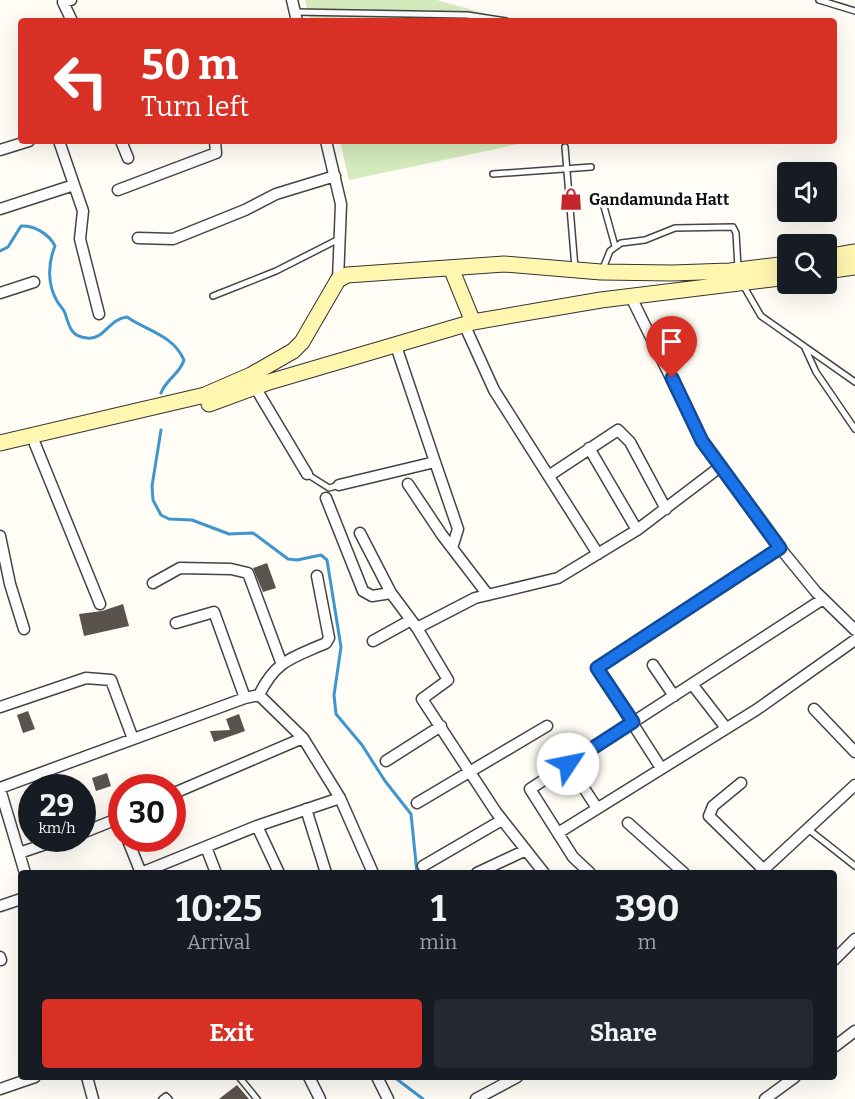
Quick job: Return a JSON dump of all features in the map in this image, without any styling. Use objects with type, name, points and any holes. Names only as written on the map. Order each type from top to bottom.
[{"type":"main road","points":[[837,255],[855,252]]},
{"type":"main road","points":[[0,443],[205,395],[251,375],[293,351],[302,342],[338,280],[356,274],[504,264],[601,272],[777,278]]},
{"type":"main road","points":[[0,452],[209,404],[255,387],[468,323],[631,297],[740,277],[777,267]]},
{"type":"main road","points":[[837,269],[855,267]]},
{"type":"main road","points":[[451,268],[468,323]]},
{"type":"street","points":[[71,0],[63,2],[71,18]]},
{"type":"street","points":[[292,0],[296,16]]},
{"type":"street","points":[[0,150],[19,144]]},
{"type":"street","points":[[60,144],[84,218],[79,234],[81,248],[99,314]]},
{"type":"street","points":[[122,144],[128,158]]},
{"type":"street","points":[[118,190],[216,153],[215,144]]},
{"type":"street","points":[[327,144],[341,204],[338,280]]},
{"type":"street","points":[[138,238],[173,239],[245,210],[276,194],[334,176]]},
{"type":"street","points":[[0,209],[74,185]]},
{"type":"street","points":[[0,293],[34,282]]},
{"type":"street","points":[[631,297],[702,441],[780,548],[823,599],[855,630]]},
{"type":"street","points":[[468,323],[494,390],[598,554]]},
{"type":"street","points":[[396,346],[458,529],[452,548]]},
{"type":"street","points":[[255,387],[307,474]]},
{"type":"street","points":[[550,475],[618,429],[625,434],[666,509]]},
{"type":"street","points":[[35,444],[100,604]]},
{"type":"street","points":[[589,448],[637,530]]},
{"type":"street","points":[[339,484],[435,462]]},
{"type":"street","points":[[373,641],[475,598],[558,578],[637,530],[720,467]]},
{"type":"street","points":[[408,484],[488,595]]},
{"type":"street","points":[[326,498],[363,591],[372,596],[391,594]]},
{"type":"street","points":[[360,533],[391,594],[414,624],[448,680],[422,699],[502,820],[542,870]]},
{"type":"street","points":[[0,536],[10,584],[24,629]]},
{"type":"street","points":[[661,768],[597,668],[780,548]]},
{"type":"street","points":[[153,583],[180,568],[231,569],[248,573],[281,662]]},
{"type":"street","points":[[24,870],[3,809],[0,789],[132,739],[259,695],[281,662],[326,643],[329,638],[317,576]]},
{"type":"street","points":[[587,870],[573,857],[530,789],[823,599]]},
{"type":"street","points":[[176,624],[214,612],[245,698]]},
{"type":"street","points":[[558,833],[726,728],[855,640]]},
{"type":"street","points":[[653,665],[674,696]]},
{"type":"street","points":[[0,707],[86,678],[111,680],[132,739]]},
{"type":"street","points":[[692,684],[726,728]]},
{"type":"street","points":[[259,695],[303,738],[340,798],[372,870]]},
{"type":"street","points":[[814,709],[855,752]]},
{"type":"street","points":[[386,761],[441,726]]},
{"type":"street","points":[[417,803],[547,726]]},
{"type":"street","points":[[186,788],[303,738]]},
{"type":"street","points":[[568,764],[597,808]]},
{"type":"street","points":[[741,783],[713,806],[709,816],[761,870]]},
{"type":"street","points":[[763,870],[855,785]]},
{"type":"street","points":[[152,870],[257,826],[340,798]]},
{"type":"street","points":[[306,809],[325,870]]},
{"type":"street","points":[[423,866],[502,820]]},
{"type":"street","points":[[628,823],[681,870]]},
{"type":"street","points":[[257,826],[278,870]]},
{"type":"street","points":[[206,847],[215,870]]},
{"type":"street","points":[[483,870],[526,850]]},
{"type":"street","points":[[133,852],[140,870]]},
{"type":"street","points":[[0,906],[18,901]]},
{"type":"street","points":[[837,957],[855,939]]},
{"type":"street","points":[[837,1045],[855,1031]]},
{"type":"street","points":[[7,1099],[1,1089],[26,1080]]},
{"type":"street","points":[[88,1080],[93,1099]]},
{"type":"street","points":[[310,1080],[320,1099]]},
{"type":"street","points":[[378,1080],[388,1099]]},
{"type":"street","points":[[476,1099],[511,1080]]},
{"type":"street","points":[[765,1099],[791,1080]]},
{"type":"lane","points":[[819,0],[855,11]]},
{"type":"lane","points":[[296,16],[467,15],[486,18]]},
{"type":"lane","points":[[565,147],[575,270]]},
{"type":"lane","points":[[493,174],[591,167]]},
{"type":"lane","points":[[601,272],[615,246],[603,203]]},
{"type":"lane","points":[[615,246],[658,237],[675,228],[698,230],[729,226],[736,233],[740,277],[761,316],[855,382]]},
{"type":"lane","points":[[213,296],[276,271],[341,238]]},
{"type":"lane","points":[[804,346],[816,372],[855,429]]},
{"type":"lane","points":[[307,474],[329,488],[339,484]]},
{"type":"lane","points":[[808,829],[855,866]]},
{"type":"lane","points":[[241,1080],[256,1099]]},
{"type":"lane","points":[[162,1099],[166,1096],[169,1099]]},
{"type":"green space","points":[[305,0],[437,0],[501,18],[309,18]]},
{"type":"green space","points":[[341,144],[519,144],[349,180]]},
{"type":"building","points":[[267,563],[276,588],[263,592],[253,568]]},
{"type":"building","points":[[123,604],[129,626],[84,636],[79,614],[102,611]]},
{"type":"building","points":[[28,711],[35,729],[23,733],[17,715]]},
{"type":"building","points":[[239,714],[245,731],[214,742],[210,731],[230,730],[226,719]]},
{"type":"building","points":[[107,773],[108,787],[96,791],[96,777]]},
{"type":"building","points":[[237,1085],[249,1099],[219,1099]]},
{"type":"waterway","points":[[0,251],[8,247],[21,226],[36,229],[49,238],[55,246],[50,266],[51,288],[77,336],[93,338],[103,333],[115,321],[127,317],[159,334],[173,345],[184,360],[161,393]]},
{"type":"waterway","points":[[161,430],[152,486],[153,500],[161,515],[169,519],[192,520],[229,534],[253,533],[288,559],[297,560],[321,555],[327,560],[341,647],[334,695],[336,714],[362,745],[385,781],[411,814],[417,870]]},
{"type":"waterway","points":[[398,1080],[423,1099]]},
{"type":"place","name":"Gandamunda Hatt","points":[[571,199]]},
{"type":"route","points":[[568,764],[633,722],[597,668],[780,548],[702,441],[672,378]]}]
